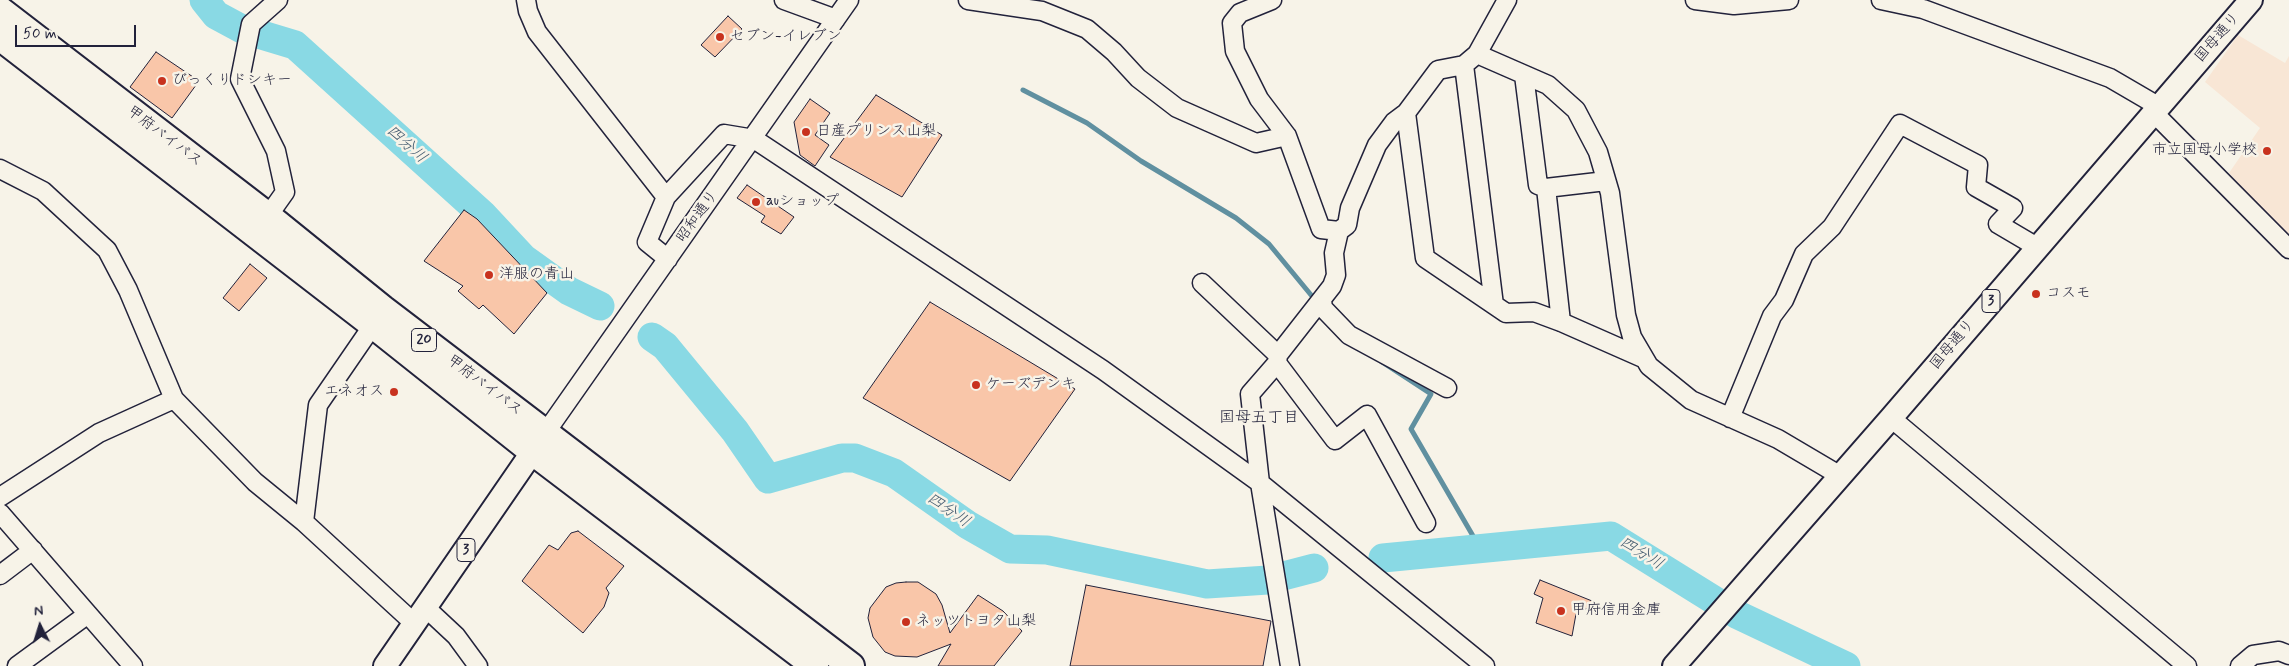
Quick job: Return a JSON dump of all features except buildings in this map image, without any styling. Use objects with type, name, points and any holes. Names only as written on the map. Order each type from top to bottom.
[{"type":"highway","name":"甲府バイパス","points":[[0,10],[268,216],[383,309],[539,442],[815,666]]},
{"type":"highway","name":"甲府バイパス","points":[[0,37],[373,325],[851,666]]},
{"type":"main road","name":"国母通り","points":[[1674,666],[1839,475],[1891,418],[2250,0]]},
{"type":"main road","name":"3","points":[[385,666],[539,442]]},
{"type":"street","points":[[268,216],[285,192],[276,151],[240,79],[251,24],[278,0]]},
{"type":"street","points":[[526,0],[528,11],[537,32],[666,197]]},
{"type":"street","points":[[784,0],[836,19]]},
{"type":"street","name":"昭和通り","points":[[539,442],[754,139],[849,0]]},
{"type":"street","points":[[968,0],[1042,11],[1087,29],[1114,52],[1138,78],[1177,108],[1256,143],[1287,136]]},
{"type":"street","points":[[1272,0],[1235,7],[1232,24],[1235,51],[1259,99],[1287,136],[1321,229],[1339,231]]},
{"type":"street","points":[[1494,305],[1470,59],[1507,0]]},
{"type":"street","points":[[1695,0],[1736,2],[1789,0]]},
{"type":"street","points":[[1880,0],[1925,4],[2110,78],[2156,109],[2289,248]]},
{"type":"street","points":[[1290,666],[1260,483],[1250,394],[1332,286],[1336,275],[1334,253],[1339,231],[1347,225],[1350,208],[1377,145],[1394,122],[1406,113],[1438,70],[1470,59],[1524,75],[1548,85],[1576,110],[1598,152],[1606,181],[1626,315],[1632,337],[1649,366],[1690,400],[1778,439],[1839,475]]},
{"type":"street","points":[[1524,75],[1538,185],[1546,188],[1606,181]]},
{"type":"street","points":[[1406,113],[1425,258],[1506,313],[1534,312],[1645,359]]},
{"type":"street","points":[[1730,418],[1772,316],[1784,300],[1804,254],[1832,226],[1900,124],[1978,166],[1976,187],[2013,208],[1998,224],[2037,247]]},
{"type":"street","points":[[668,259],[647,242],[666,197],[724,134],[754,139],[1103,370],[1260,483],[1485,666]]},
{"type":"street","points":[[0,169],[43,192],[107,250],[128,290],[174,399],[256,482],[421,616],[456,636],[478,666]]},
{"type":"street","points":[[1546,188],[1561,322]]},
{"type":"street","points":[[1202,283],[1277,359],[1335,440],[1367,415],[1426,523]]},
{"type":"street","points":[[1322,300],[1323,308],[1349,334],[1447,388]]},
{"type":"street","points":[[304,522],[318,405],[373,325]]},
{"type":"street","points":[[0,496],[100,433],[174,399]]},
{"type":"street","points":[[1891,418],[2187,666]]},
{"type":"street","points":[[0,513],[133,666]]},
{"type":"street","points":[[0,575],[33,550]]},
{"type":"street","points":[[17,666],[88,614]]},
{"type":"street","points":[[2240,666],[2253,655],[2279,651],[2289,655]]},
{"type":"shaded area","name":"市立国母小学校","points":[[2238,35],[2285,63],[2289,56],[2289,239],[2229,173],[2260,128],[2205,82]]},
{"type":"waterway","name":"四分川","points":[[204,0],[216,15],[242,29],[295,45],[482,214],[523,258],[569,291],[600,306]]},
{"type":"waterway","points":[[1023,90],[1087,123],[1141,161],[1236,218],[1269,244],[1316,301]]},
{"type":"waterway","name":"四分川","points":[[652,337],[665,346],[735,431],[768,479],[842,458],[855,458],[894,473],[968,525],[1010,549],[1047,550],[1207,584],[1268,580],[1314,568]]},
{"type":"waterway","points":[[1382,362],[1431,394],[1411,429],[1480,548]]},
{"type":"waterway","name":"四分川","points":[[1383,558],[1611,536],[1738,615],[1846,666]]},
{"type":"place","name":"セブン-イレブン","points":[[720,37]]},
{"type":"place","name":"びっくりドンキー","points":[[162,81]]},
{"type":"place","name":"日産プリンス山梨","points":[[806,132]]},
{"type":"place","name":"市立国母小学校","points":[[2267,151]]},
{"type":"place","name":"auショップ","points":[[756,202]]},
{"type":"place","name":"洋服の青山","points":[[489,275]]},
{"type":"place","name":"コスモ","points":[[2036,294]]},
{"type":"place","name":"ケーズデンキ","points":[[976,385]]},
{"type":"place","name":"エネオス","points":[[394,392]]},
{"type":"place","name":"甲府信用金庫","points":[[1561,611]]},
{"type":"place","name":"ネッツトヨタ山梨","points":[[906,622]]},
{"type":"district","name":"国母五丁目","points":[[1259,419]]}]
